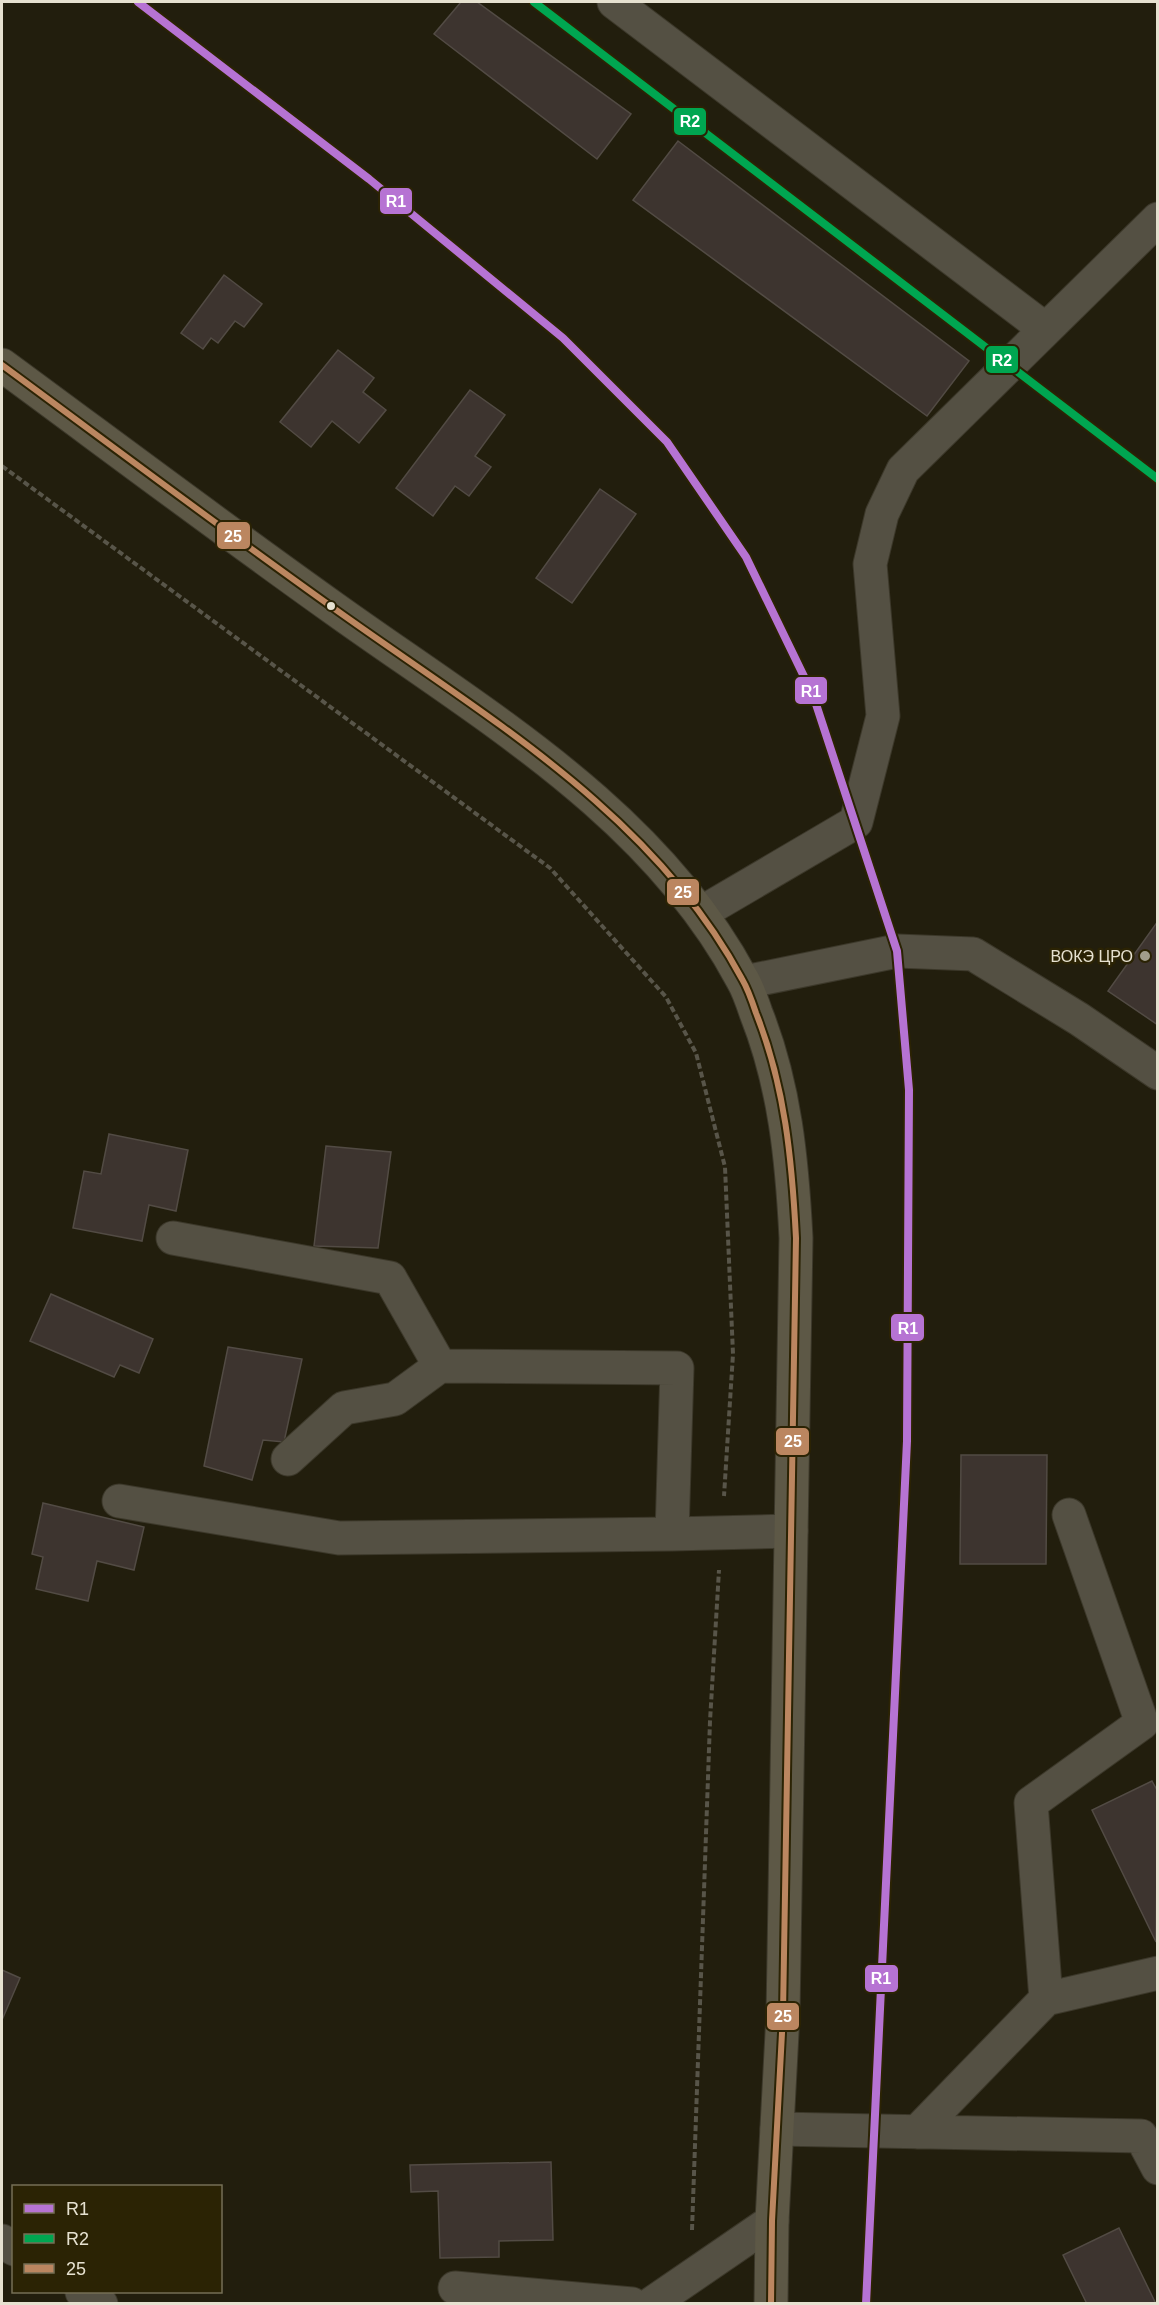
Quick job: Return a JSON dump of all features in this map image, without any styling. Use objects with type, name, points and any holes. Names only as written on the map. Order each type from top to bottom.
[{"type":"main road","points":[[2,365],[331,607],[508,731],[590,796],[645,847],[701,913],[744,982],[767,1041],[782,1098],[792,1162],[796,1238],[783,2014],[772,2221],[771,2304]]},
{"type":"lane","points":[[614,2],[1045,329]]},
{"type":"lane","points":[[701,913],[856,822],[883,716],[870,564],[882,514],[903,470],[1158,219]]},
{"type":"lane","points":[[744,982],[897,951],[973,954],[1079,1019],[1158,1073]]},
{"type":"lane","points":[[172,1238],[390,1278],[440,1366]]},
{"type":"lane","points":[[288,1460],[344,1408],[395,1399],[440,1366],[677,1368],[672,1534]]},
{"type":"lane","points":[[119,1501],[339,1538],[791,1531]]},
{"type":"lane","points":[[1046,1999],[1031,1803],[1142,1723],[1069,1515]]},
{"type":"lane","points":[[917,2132],[1046,1999],[1158,1973]]},
{"type":"lane","points":[[777,2129],[1149,2136],[1158,2168]]},
{"type":"lane","points":[[651,2304],[772,2221]]},
{"type":"lane","points":[[455,2288],[632,2304]]},
{"type":"lane","points":[[84,2293],[101,2304]]},
{"type":"path","points":[[2,466],[550,868],[666,997],[696,1053],[724,1167],[733,1354],[710,1721],[691,2276]]},
{"type":"building","points":[[461,2],[477,2],[631,114],[597,159],[434,34]]},
{"type":"building","points":[[678,141],[969,361],[927,416],[633,200]]},
{"type":"building","points":[[224,275],[262,304],[244,327],[235,321],[218,343],[211,338],[203,349],[181,333]]},
{"type":"building","points":[[338,350],[374,378],[363,392],[386,410],[359,443],[332,421],[311,447],[280,422]]},
{"type":"building","points":[[470,390],[505,415],[475,456],[491,467],[469,496],[455,486],[433,516],[396,488]]},
{"type":"building","points":[[600,489],[636,514],[572,603],[536,578]]},
{"type":"building","name":"ВОКЭ ЦРО","points":[[1158,921],[1158,1025],[1108,991]]},
{"type":"building","points":[[109,1134],[188,1150],[176,1211],[149,1205],[142,1241],[73,1228],[84,1171],[101,1174]]},
{"type":"building","points":[[326,1146],[391,1152],[378,1248],[314,1246]]},
{"type":"building","points":[[51,1294],[153,1339],[139,1373],[120,1365],[114,1377],[30,1341]]},
{"type":"building","points":[[228,1347],[302,1359],[284,1442],[263,1440],[252,1480],[204,1466]]},
{"type":"building","points":[[961,1455],[1047,1455],[1046,1564],[960,1564]]},
{"type":"building","points":[[43,1503],[144,1527],[134,1570],[97,1561],[88,1601],[36,1589],[43,1557],[32,1554]]},
{"type":"building","points":[[1152,1781],[1158,1792],[1156,1942],[1092,1810]]},
{"type":"building","points":[[2,1970],[20,1978],[2,2020]]},
{"type":"building","points":[[551,2162],[553,2240],[499,2241],[499,2257],[440,2258],[438,2191],[411,2192],[410,2165]]},
{"type":"building","points":[[1119,2228],[1156,2304],[1087,2304],[1063,2255]]},
{"type":"transit line","name":"R1","points":[[138,2],[369,179],[563,338],[667,442],[746,557],[813,695],[897,951],[909,1090],[907,1441],[866,2304]]},
{"type":"transit line","name":"R2","points":[[534,2],[1158,479]]},
{"type":"transit line","name":"25","points":[[2,365],[249,547],[504,728],[559,771],[612,816],[661,865],[705,919],[750,995],[766,1040],[780,1096],[789,1152],[796,1238],[783,2014],[772,2221],[771,2304]]},
{"type":"place","name":"ВОКЭ ЦРО","points":[[1145,956]]}]
